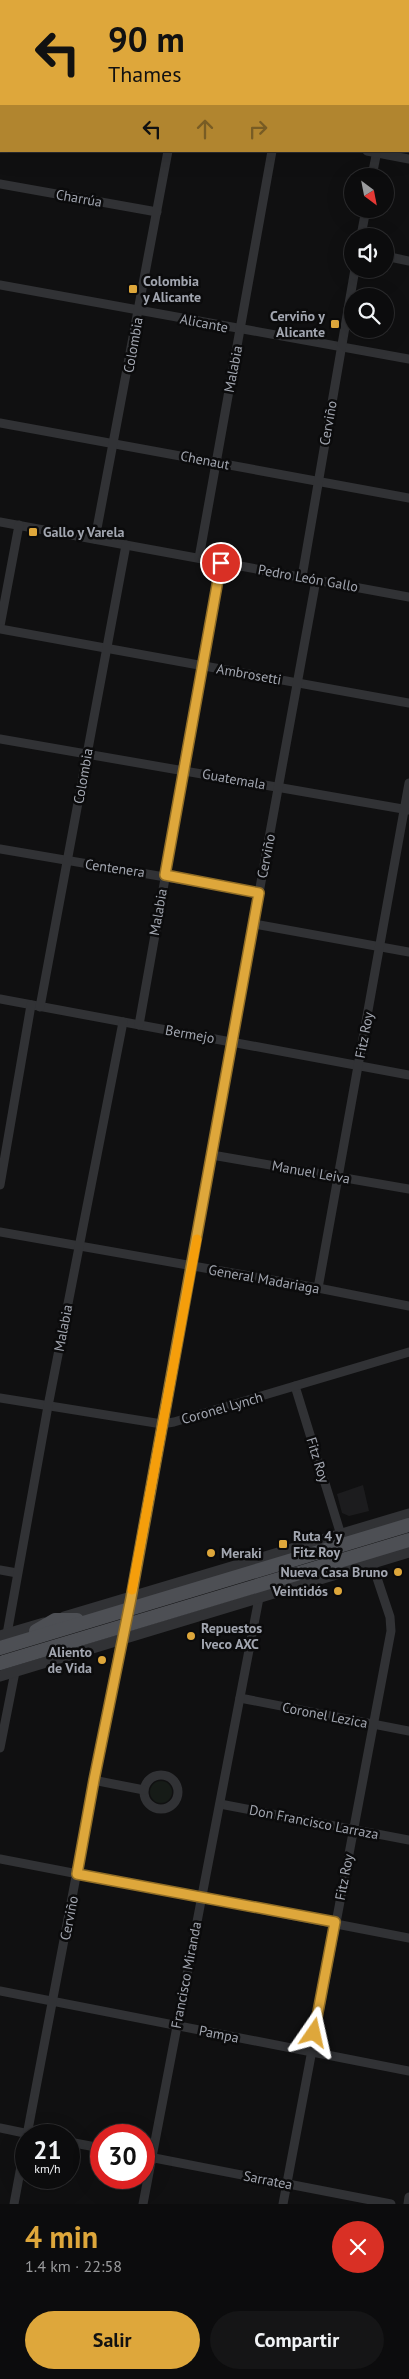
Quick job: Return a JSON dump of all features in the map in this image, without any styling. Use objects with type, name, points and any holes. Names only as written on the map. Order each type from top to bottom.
[{"type":"main road","points":[[129,1603],[342,1539],[409,1523]]},
{"type":"main road","points":[[342,1539],[374,1524],[409,1523]]},
{"type":"main road","points":[[0,1663],[123,1633],[371,1558],[409,1540]]},
{"type":"main road","points":[[7,1638],[90,1620],[129,1603],[236,1567]]},
{"type":"main road","points":[[0,1648],[7,1638],[55,1620],[90,1620]]},
{"type":"street","name":"Colombia","points":[[96,539],[168,152]]},
{"type":"street","name":"Malabia","points":[[199,558],[272,152]]},
{"type":"street","points":[[374,168],[377,152],[409,159]]},
{"type":"street","name":"Charrúa","points":[[0,184],[157,212]]},
{"type":"street","points":[[394,258],[409,261]]},
{"type":"street","name":"Cerviño","points":[[302,577],[317,480],[353,278]]},
{"type":"street","name":"Alicante","points":[[0,285],[240,330],[409,359]]},
{"type":"street","name":"Chenaut","points":[[0,423],[115,442],[409,498]]},
{"type":"street","name":"Pedro León Gallo","points":[[0,522],[409,597]]},
{"type":"street","points":[[0,626],[19,525]]},
{"type":"street","name":"Colombia","points":[[0,1185],[36,1006],[68,861],[126,545]]},
{"type":"street","name":"Malabia","points":[[138,1025],[221,563]]},
{"type":"street","name":"Cerviño","points":[[31,2124],[212,1155],[316,580]]},
{"type":"street","name":"Ambrosetti","points":[[0,629],[409,703]]},
{"type":"street","name":"Guatemala","points":[[0,739],[407,810]]},
{"type":"street","name":"Fitz Roy","points":[[318,1288],[337,1176],[407,810],[409,782]]},
{"type":"street","name":"Centenera","points":[[0,849],[165,875],[259,893]]},
{"type":"street","points":[[254,924],[409,952]]},
{"type":"street","name":"Bermejo","points":[[0,1000],[409,1075]]},
{"type":"street","name":"Malabia","points":[[7,1638],[48,1406],[123,1022]]},
{"type":"street","name":"Manuel Leiva","points":[[212,1155],[409,1189]]},
{"type":"street","name":"General Madariaga","points":[[0,1232],[78,1248],[318,1288],[409,1306]]},
{"type":"street","name":"Coronel Lynch","points":[[0,1398],[162,1424],[409,1352]]},
{"type":"street","name":"Fitz Roy","points":[[295,1386],[342,1539]]},
{"type":"street","points":[[374,1524],[409,1514]]},
{"type":"street","points":[[236,1567],[342,1539]]},
{"type":"street","points":[[0,1676],[123,1633],[259,1598],[371,1558],[409,1552]]},
{"type":"street","name":"Fitz Roy","points":[[283,2204],[391,1625],[371,1558]]},
{"type":"street","points":[[0,1570],[17,1573]]},
{"type":"street","name":"Francisco Miranda","points":[[154,2124],[176,2026],[259,1598]]},
{"type":"street","points":[[55,1620],[129,1603]]},
{"type":"street","points":[[0,1748],[15,1672]]},
{"type":"street","name":"Coronel Lezica","points":[[240,1698],[409,1731]]},
{"type":"street","points":[[94,1780],[144,1790]]},
{"type":"street","name":"Don Francisco Larraza","points":[[220,1804],[409,1840]]},
{"type":"street","points":[[0,1859],[335,1922],[409,1938]]},
{"type":"street","name":"Pampa","points":[[0,1991],[409,2071]]},
{"type":"street","points":[[0,2128],[15,2132]]},
{"type":"street","name":"Sarratea","points":[[155,2158],[391,2204]]},
{"type":"street","name":"Cerviño","points":[[14,2204],[17,2189]]},
{"type":"street","name":"Francisco Miranda","points":[[143,2204],[144,2189]]},
{"type":"street","points":[[408,2204],[409,2197]]},
{"type":"shaded area","points":[[363,1485],[369,1511],[349,1516],[342,1513],[337,1494]]},
{"type":"shaded area","points":[[161,1781],[169,1784],[172,1792],[169,1800],[161,1803],[153,1800],[150,1792],[153,1784]]},
{"type":"slow traffic","points":[[132,1590],[197,1239]]},
{"type":"place","name":"Colombia y Alicante","points":[[133,289]]},
{"type":"place","name":"Cerviño y Alicante","points":[[335,324]]},
{"type":"place","name":"Gallo y Varela","points":[[33,532]]},
{"type":"place","name":"Ruta 4 y Fitz Roy","points":[[283,1544]]},
{"type":"place","name":"Meraki","points":[[211,1553]]},
{"type":"place","name":"Nueva Casa Bruno","points":[[398,1572]]},
{"type":"place","name":"Veintidós","points":[[338,1591]]},
{"type":"place","name":"Repuestos Iveco AXC","points":[[191,1636]]},
{"type":"place","name":"Aliento de Vida","points":[[102,1660]]},
{"type":"route","points":[[221,563],[165,875],[259,893],[131,1598],[127,1609],[77,1874],[335,1922],[314,2033]]}]
